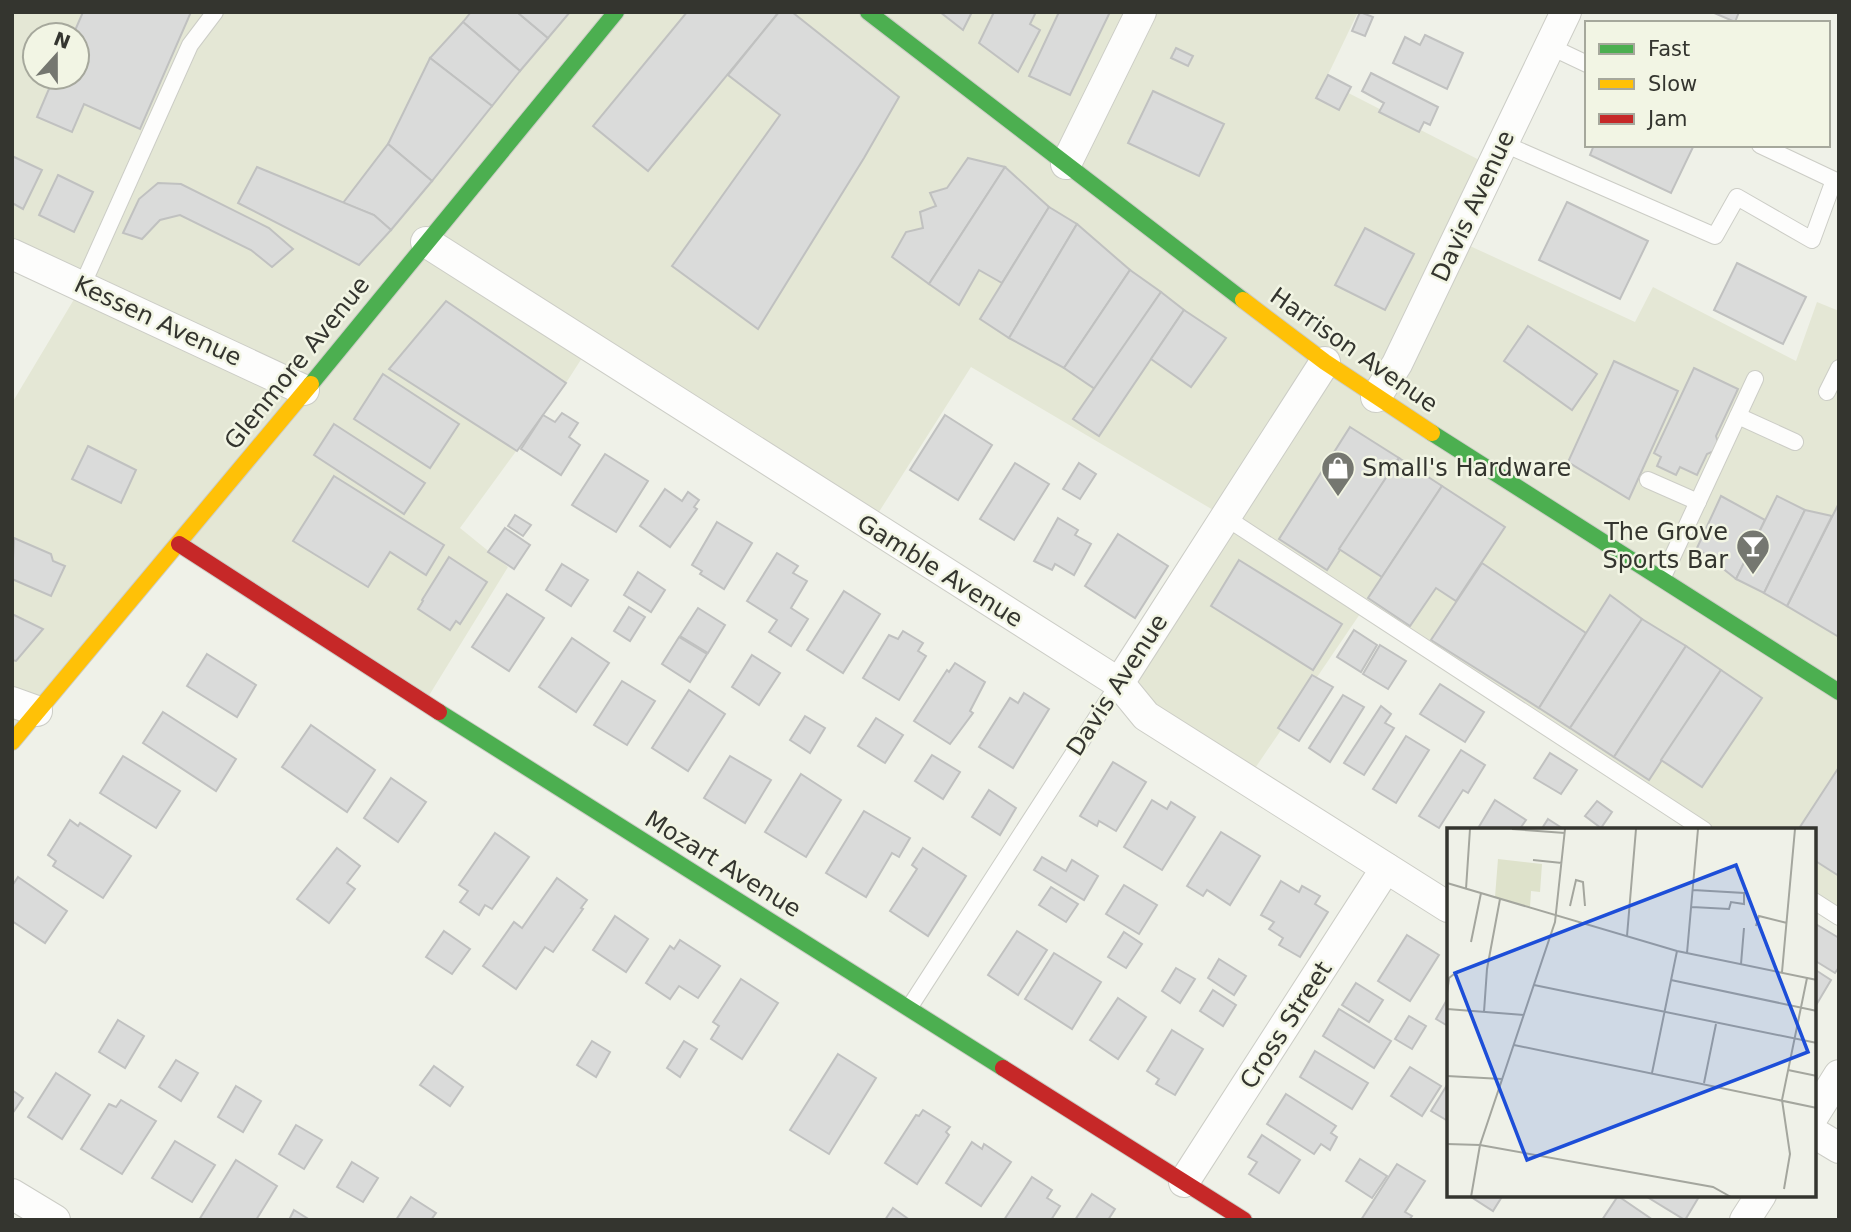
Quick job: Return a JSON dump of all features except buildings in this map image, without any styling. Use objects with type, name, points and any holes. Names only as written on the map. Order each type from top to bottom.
[{"type":"street","name":"Glenmore Avenue","points":[[12,742],[25,706],[179,544],[616,12]]},
{"type":"street","name":"Harrison Avenue","points":[[868,12],[1325,362],[1839,692]]},
{"type":"street","name":"Davis Avenue","points":[[1376,397],[1397,364],[1566,12]]},
{"type":"street","points":[[1066,164],[1139,15]]},
{"type":"street","name":"Gamble Avenue","points":[[426,242],[1119,683],[1146,716],[1447,905]]},
{"type":"street","name":"Kessen Avenue","points":[[12,254],[304,390]]},
{"type":"street","name":"Davis Avenue","points":[[1119,683],[1325,362]]},
{"type":"street","name":"Mozart Avenue","points":[[179,544],[509,757],[1244,1220]]},
{"type":"street","name":"Cross Street","points":[[1184,1182],[1386,868]]},
{"type":"street","points":[[1816,1112],[1839,1075]]},
{"type":"street","points":[[1816,1134],[1839,1149]]},
{"type":"street","points":[[12,1194],[55,1220]]},
{"type":"street","points":[[1745,1220],[1760,1197]]},
{"type":"lane","points":[[82,286],[190,45],[215,12]]},
{"type":"lane","points":[[1549,46],[1585,63]]},
{"type":"lane","points":[[1502,143],[1715,236],[1738,197],[1812,240],[1834,180],[1764,147]]},
{"type":"lane","points":[[1827,392],[1839,368]]},
{"type":"lane","points":[[1662,579],[1755,379]]},
{"type":"lane","points":[[1738,416],[1796,442]]},
{"type":"lane","points":[[1648,480],[1698,502]]},
{"type":"lane","points":[[1225,517],[1701,828]]},
{"type":"lane","name":"Davis Avenue","points":[[909,1008],[1119,683]]},
{"type":"lane","points":[[1816,902],[1839,917]]},
{"type":"shaded area","points":[[12,12],[1358,12],[1325,81],[1491,166],[1457,240],[1635,322],[1653,287],[1796,361],[1817,302],[1839,311],[1839,917],[1816,902],[1816,828],[1702,828],[1364,608],[1247,780],[1119,683],[1225,517],[971,367],[870,526],[589,347],[566,383],[460,528],[508,567],[425,702],[179,544],[12,742],[12,403],[82,286],[12,254]]},
{"type":"traffic: fast","points":[[311,384],[616,12]]},
{"type":"traffic: fast","points":[[868,12],[1243,300]]},
{"type":"traffic: fast","points":[[1432,433],[1839,692]]},
{"type":"traffic: fast","points":[[439,712],[1003,1068]]},
{"type":"traffic: slow","points":[[1243,300],[1325,362],[1432,433]]},
{"type":"traffic: slow","points":[[12,742],[311,384]]},
{"type":"traffic: jam","points":[[179,544],[439,712]]},
{"type":"traffic: jam","points":[[1003,1068],[1244,1220]]},
{"type":"place","name":"Small's Hardware","points":[[1338,498]]},
{"type":"place","name":"The Grove Sports Bar","points":[[1753,576]]}]
